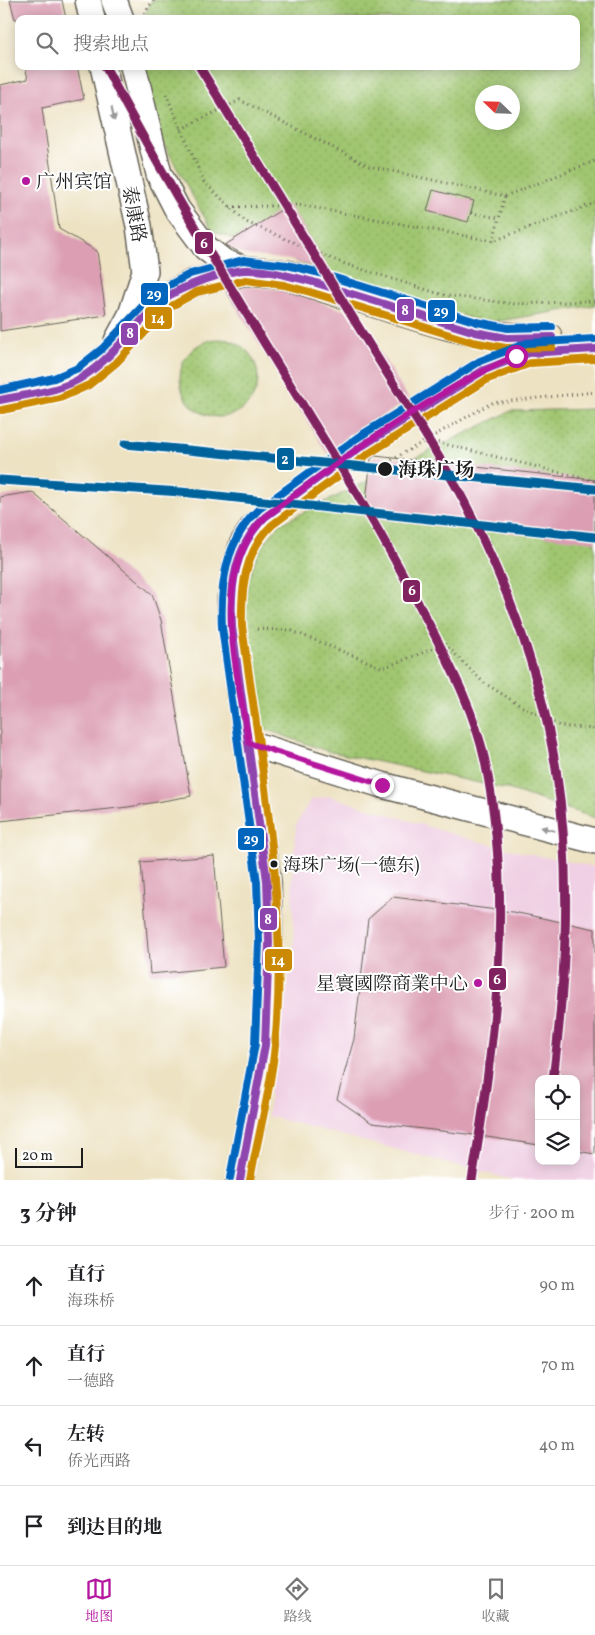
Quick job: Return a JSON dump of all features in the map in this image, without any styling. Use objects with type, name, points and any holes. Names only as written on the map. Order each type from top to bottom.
[{"type":"main road","points":[[0,400],[57,388],[83,377],[108,356],[162,300],[193,283],[245,270],[279,274],[313,282],[431,320],[507,338],[595,334]]},
{"type":"main road","points":[[240,1180],[266,1045],[268,990],[267,881],[232,627],[231,600],[236,568],[243,546],[253,529],[265,517],[386,430],[484,370],[516,356],[529,353],[595,349]]},
{"type":"street","points":[[88,0],[91,15]]},
{"type":"street","points":[[114,0],[120,15]]},
{"type":"street","name":"泰康路","points":[[104,70],[139,226],[145,270],[131,315],[108,356]]},
{"type":"street","name":"泰康路","points":[[134,70],[159,174],[177,209],[206,248],[224,262],[245,270]]},
{"type":"street","points":[[249,743],[382,785],[595,841]]},
{"type":"path","points":[[143,15],[154,0]]},
{"type":"path","points":[[166,93],[204,182],[246,222],[342,263],[443,295],[515,304],[595,301]]},
{"type":"path","points":[[181,130],[240,100],[369,166],[505,196],[595,161]]},
{"type":"path","points":[[492,242],[505,196]]},
{"type":"path","points":[[230,207],[300,205],[492,242],[595,202]]},
{"type":"path","points":[[470,213],[499,218]]},
{"type":"path","points":[[378,467],[396,459],[491,403],[595,392]]},
{"type":"path","points":[[386,430],[595,481]]},
{"type":"path","points":[[232,627],[290,630],[382,668],[445,644],[483,682],[521,706],[560,726],[595,729]]},
{"type":"shaded area","points":[[329,796],[472,840],[595,867],[595,1180],[513,1180],[268,1116],[272,1064],[294,948],[292,884],[296,825],[310,800]]},
{"type":"green space","points":[[152,0],[595,0],[595,305],[487,323],[380,292],[212,231],[156,130],[146,70],[580,70],[580,15],[145,15]]},
{"type":"green space","points":[[219,339],[234,342],[251,356],[255,363],[258,378],[255,393],[241,410],[234,414],[219,417],[204,414],[187,400],[183,393],[180,378],[183,363],[197,346],[204,342]]},
{"type":"green space","name":"海珠广场","points":[[595,409],[595,818],[508,789],[327,751],[262,728],[246,644],[244,624],[245,603],[248,582],[257,556],[278,525],[511,411]]},
{"type":"building","points":[[10,0],[62,0],[65,15],[15,15],[15,19]]},
{"type":"building","name":"广州宾馆","points":[[26,70],[78,70],[84,99],[42,108],[59,229],[97,251],[106,315],[0,331],[0,85],[28,79]]},
{"type":"building","points":[[433,190],[474,201],[468,222],[427,211]]},
{"type":"building","points":[[289,205],[330,271],[290,260],[245,255],[225,245]]},
{"type":"building","name":"海珠广场","points":[[246,286],[283,290],[356,314],[409,399],[327,453],[226,291]]},
{"type":"building","name":"海珠广场","points":[[375,456],[595,480],[595,542],[364,517],[371,459]]},
{"type":"building","points":[[32,492],[152,594],[161,620],[191,796],[128,807],[0,821],[0,497]]},
{"type":"building","points":[[214,856],[224,967],[150,974],[141,862]]},
{"type":"building","name":"星寰國際商業中心","points":[[393,897],[513,912],[595,929],[595,1154],[580,1152],[580,1075],[535,1075],[535,1144],[372,1123],[337,1099],[354,1039],[368,919]]},
{"type":"transit line","name":"6","points":[[107,70],[155,159],[208,250],[348,478],[390,551],[446,658],[462,692],[481,743],[494,813],[500,918],[494,1023],[472,1180]]},
{"type":"transit line","name":"6","points":[[201,70],[457,488],[490,555],[518,624],[530,660],[549,732],[561,808],[566,885],[564,963],[554,1075]]},
{"type":"transit line","name":"29","points":[[0,390],[54,378],[78,368],[102,349],[156,292],[190,274],[243,260],[287,265],[316,272],[477,322],[508,328],[552,327]]},
{"type":"transit line","name":"8","points":[[0,400],[44,392],[75,381],[105,359],[124,341],[150,311],[167,297],[201,281],[236,271],[254,270],[271,272],[313,282],[475,332],[507,338],[552,337]]},
{"type":"transit line","name":"14","points":[[2,410],[60,398],[89,385],[116,363],[168,308],[197,292],[246,280],[284,285],[310,292],[473,342],[506,348],[552,347]]},
{"type":"transit line","name":"29","points":[[230,1178],[255,1044],[259,942],[257,882],[222,627],[222,594],[227,563],[232,548],[239,534],[259,509],[357,438],[480,361],[527,343],[594,339]]},
{"type":"transit line","name":"8","points":[[240,1180],[265,1045],[269,942],[267,881],[232,627],[233,582],[240,554],[246,541],[265,517],[362,446],[484,370],[529,353],[595,349]]},
{"type":"transit line","name":"14","points":[[250,1180],[273,1062],[278,993],[276,888],[271,835],[242,626],[242,598],[246,572],[255,547],[272,525],[368,454],[488,379],[531,363],[595,359]]},
{"type":"transit line","name":"2","points":[[125,444],[595,489]]},
{"type":"transit line","name":"2","points":[[0,480],[181,492],[595,537]]},
{"type":"place","name":"广州宾馆","points":[[26,181]]},
{"type":"place","name":"海珠广场","points":[[385,469]]},
{"type":"place","name":"海珠广场(一德东)","points":[[274,864]]},
{"type":"place","name":"星寰國際商業中心","points":[[478,983]]},
{"type":"route","points":[[382,785],[249,743],[232,627],[231,600],[236,568],[243,546],[253,529],[265,517],[386,430],[484,370],[516,356]]}]
